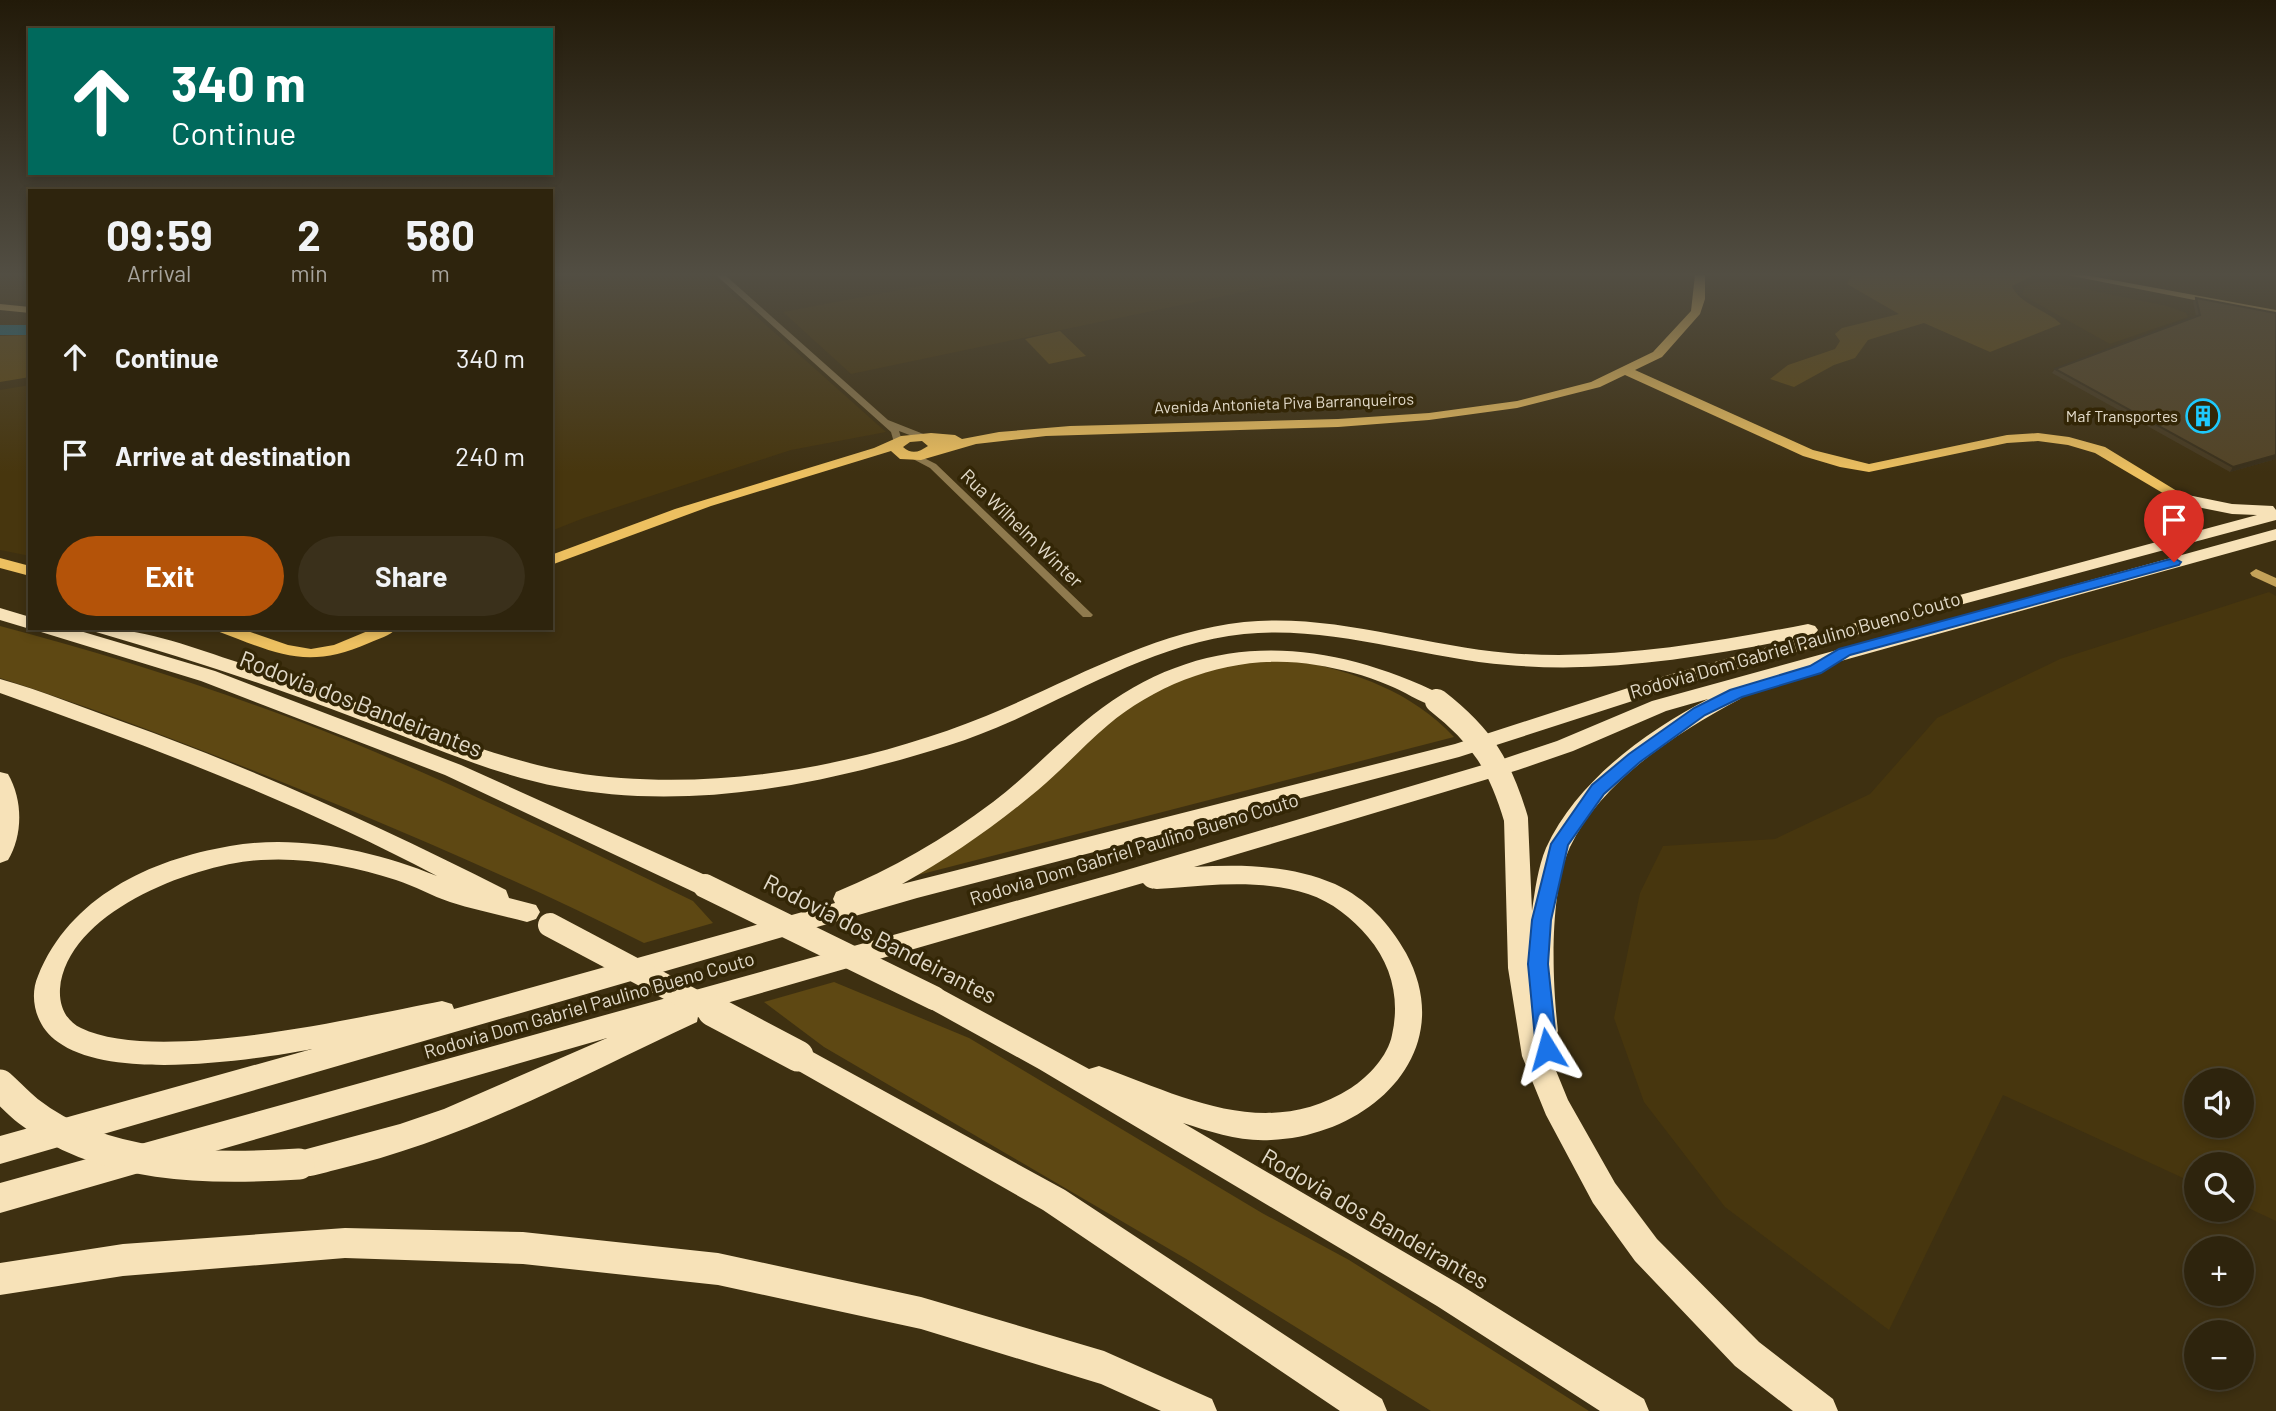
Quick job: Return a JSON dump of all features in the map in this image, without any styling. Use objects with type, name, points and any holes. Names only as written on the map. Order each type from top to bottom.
[{"type":"highway","points":[[2183,499],[2258,512],[2276,508]]},
{"type":"highway","name":"Rodovia Dom Gabriel Paulino Bueno Couto","points":[[0,1150],[917,889],[1459,750],[1672,681],[1960,599],[2276,515]]},
{"type":"highway","name":"Rodovia Dom Gabriel Paulino Bueno Couto","points":[[0,1198],[1113,883],[1510,765],[1565,746],[1659,706],[2276,534]]},
{"type":"highway","points":[[109,630],[332,701],[528,772],[588,784],[690,787],[839,769],[896,754],[999,718],[1124,661],[1217,632],[1292,626],[1475,655],[1513,659],[1587,660],[1723,645],[1960,599]]},
{"type":"highway","points":[[0,603],[28,610]]},
{"type":"highway","points":[[0,614],[28,622]]},
{"type":"highway","name":"Rodovia dos Bandeirantes","points":[[55,630],[208,676],[453,770],[705,886],[934,998],[1049,1060],[1448,1295],[1632,1411]]},
{"type":"highway","points":[[1556,1106],[1541,1009],[1538,964],[1541,920],[1560,844],[1598,790],[1634,758],[1700,712],[1736,693],[1815,669],[1845,652]]},
{"type":"highway","points":[[719,947],[858,893],[915,866],[998,811],[1112,711],[1176,674],[1243,657],[1302,656],[1375,670],[1436,700],[1462,719],[1492,753],[1502,772],[1516,819],[1523,981],[1536,1056],[1556,1106],[1604,1194],[1646,1250],[1747,1354],[1821,1411]]},
{"type":"highway","points":[[0,686],[128,730],[370,831],[798,1056],[1054,1200],[1370,1411]]},
{"type":"highway","points":[[0,763],[0,773]]},
{"type":"highway","points":[[0,780],[9,817],[0,854]]},
{"type":"highway","points":[[539,919],[458,895],[398,871],[349,859],[301,851],[259,851],[216,857],[160,875],[94,915],[79,929],[57,961],[47,990],[47,1005],[51,1016],[72,1038],[94,1046],[138,1054],[208,1051],[285,1040],[569,990]]},
{"type":"highway","points":[[1049,1060],[1210,1118],[1243,1125],[1272,1127],[1301,1124],[1347,1108],[1375,1089],[1388,1075],[1405,1044],[1410,1002],[1404,976],[1394,953],[1378,931],[1349,904],[1318,888],[1262,876],[1211,875],[1113,883]]},
{"type":"highway","points":[[0,1085],[13,1100],[81,1141],[120,1153],[166,1163],[227,1169],[299,1164],[360,1152],[437,1127],[748,986]]},
{"type":"highway","points":[[0,1279],[123,1260],[345,1243],[523,1248],[718,1269],[921,1313],[1104,1368],[1200,1411]]},
{"type":"main road","name":"Avenida Antonieta Piva Barranqueiros","points":[[929,449],[976,440],[1114,428],[1366,422],[1418,418],[1525,402],[1580,387],[1640,364],[1668,341]]},
{"type":"main road","points":[[1625,370],[1808,453],[1840,463],[1869,468],[2007,439],[2038,437],[2069,441],[2100,450],[2183,499]]},
{"type":"main road","points":[[553,560],[680,512],[760,485],[853,461],[908,438],[929,449]]},
{"type":"main road","points":[[897,444],[897,452],[914,457]]},
{"type":"main road","points":[[853,461],[914,457],[929,449]]},
{"type":"main road","points":[[0,563],[28,570]]},
{"type":"main road","points":[[2276,567],[2256,573],[2276,583]]},
{"type":"main road","points":[[229,630],[282,647],[322,653],[384,630]]},
{"type":"street","name":"Rua Wilhelm Winter","points":[[793,341],[895,431],[897,444]]},
{"type":"street","name":"Rua Wilhelm Winter","points":[[884,422],[929,449],[1087,615]]},
{"type":"shaded area","points":[[0,341],[28,341],[28,377],[0,382]]},
{"type":"shaded area","points":[[553,341],[784,341],[886,432],[791,450],[553,530]]},
{"type":"shaded area","points":[[815,341],[1010,341],[851,374]]},
{"type":"shaded area","points":[[1027,341],[1070,341],[1086,356],[1049,364]]},
{"type":"shaded area","points":[[1840,341],[1867,341],[1855,358],[1834,365],[1794,387],[1770,379],[1788,365],[1835,349]]},
{"type":"shaded area","points":[[1965,341],[2018,341],[1990,352]]},
{"type":"shaded area","points":[[28,385],[28,556],[0,550],[0,390]]},
{"type":"shaded area","points":[[2269,592],[2276,596],[2276,1221],[2254,1211],[2254,1152],[2184,1152],[2184,1178],[2003,1095],[1889,1330],[1725,1207],[1644,1102],[1614,1018],[1640,893],[1663,846],[1775,839],[1870,794],[1937,718],[2060,659]]},
{"type":"shaded area","points":[[0,626],[184,681],[257,706],[395,760],[693,901],[713,923],[644,943],[497,873],[348,809],[176,740],[0,678]]},
{"type":"shaded area","points":[[1297,660],[1382,686],[1420,707],[1454,737],[883,884],[1118,710],[1214,664]]},
{"type":"shaded area","points":[[834,982],[969,1038],[1262,1213],[1349,1260],[1589,1411],[1431,1411],[1188,1260],[824,1047],[764,1002]]},
{"type":"building","name":"Maf Transportes","points":[[2131,341],[2276,341],[2276,455],[2233,467],[2055,369]]},
{"type":"place","name":"Maf Transportes","points":[[2203,416]]},
{"type":"route","points":[[1547,1049],[1538,964],[1541,920],[1549,878],[1560,844],[1581,811],[1598,790],[1634,758],[1700,712],[1736,693],[1815,669],[1845,652],[1908,637],[2174,562]]}]
